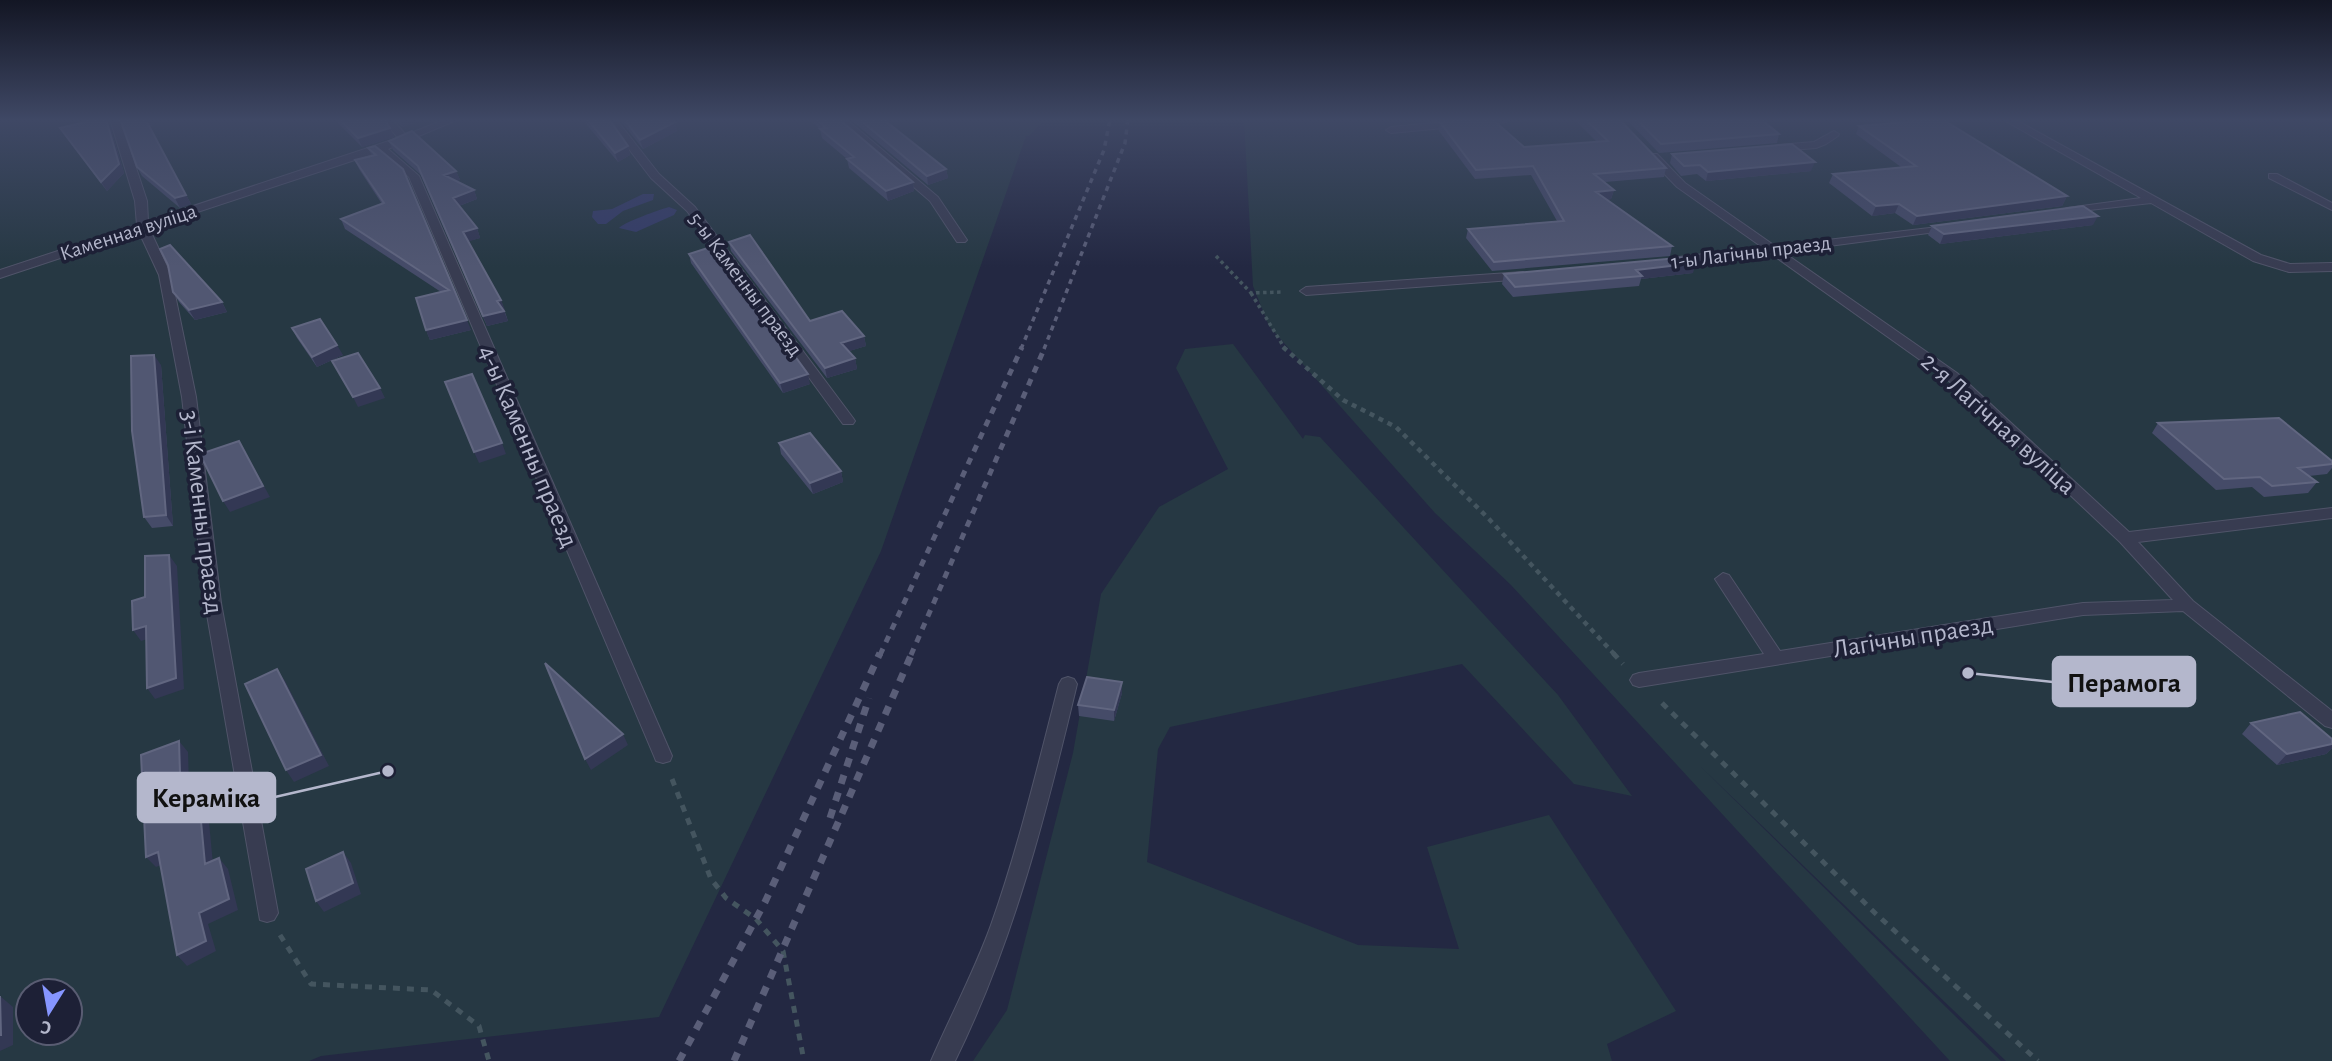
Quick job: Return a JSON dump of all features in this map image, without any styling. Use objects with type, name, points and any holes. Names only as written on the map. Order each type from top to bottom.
[{"type":"lane","name":"3-і Каменны праезд","points":[[131,169],[141,201],[143,228],[165,275],[189,397],[213,603],[267,913]]},
{"type":"lane","name":"Каменная вуліца","points":[[0,274],[320,169]]},
{"type":"lane","name":"4-ы Каменны праезд","points":[[405,169],[414,176],[663,756]]},
{"type":"lane","name":"5-ы Каменны праезд","points":[[649,169],[691,209],[848,421]]},
{"type":"lane","points":[[898,169],[934,199],[961,240]]},
{"type":"lane","name":"2-я Лагічная вуліца","points":[[1668,169],[1681,185],[1952,376],[2126,538],[2188,605],[2332,721]]},
{"type":"lane","points":[[2095,169],[2257,258],[2289,268],[2332,267]]},
{"type":"lane","points":[[2273,176],[2332,207]]},
{"type":"lane","points":[[2057,212],[2151,200]]},
{"type":"lane","name":"1-ы Лагічны праезд","points":[[1658,263],[1964,225]]},
{"type":"lane","points":[[1306,291],[1538,274]]},
{"type":"lane","points":[[2126,538],[2332,513]]},
{"type":"lane","points":[[1723,579],[1775,657]]},
{"type":"lane","name":"Лагічны праезд","points":[[1639,680],[2083,609],[2188,605]]},
{"type":"lane","points":[[943,1061],[973,1005],[1020,877],[1068,684]]},
{"type":"path","points":[[1216,256],[1251,293],[1306,291]]},
{"type":"path","points":[[663,756],[710,879],[726,898],[756,919],[783,951],[804,1061]]},
{"type":"path","points":[[267,913],[311,984],[431,990],[480,1026],[489,1061]]},
{"type":"shaded area","points":[[0,169],[1015,169],[881,551],[659,1017],[321,1056],[309,1061],[0,1061]]},
{"type":"shaded area","points":[[1247,169],[2332,169],[2332,1061],[2006,1061],[1700,766],[2001,1061],[1950,1061],[1511,585],[1435,513],[1269,326],[1253,286]]},
{"type":"shaded area","points":[[1233,344],[1303,439],[1305,435],[1320,437],[1558,695],[1632,796],[1574,784],[1462,664],[1170,727],[1158,749],[1147,862],[1358,945],[1459,949],[1427,847],[1549,815],[1676,1011],[1607,1044],[1612,1061],[973,1061],[1007,1010],[1073,753],[1101,594],[1159,507],[1228,469],[1176,368],[1185,349]]},
{"type":"water","points":[[643,194],[654,194],[653,200],[623,211],[606,224],[598,224],[592,217],[593,211],[612,209]]},
{"type":"water","points":[[669,207],[677,210],[674,215],[636,232],[619,228],[622,225]]},
{"type":"building","points":[[91,169],[114,169],[101,182]]},
{"type":"building","points":[[139,169],[172,169],[186,195],[175,198]]},
{"type":"building","points":[[361,169],[403,169],[467,320],[426,330],[416,298],[449,290],[341,219],[384,203]]},
{"type":"building","points":[[419,169],[453,169],[456,171],[444,175],[474,190],[453,198],[477,228],[463,232],[501,300],[497,301],[504,311],[483,316]]},
{"type":"building","points":[[859,169],[897,169],[913,182],[886,191]]},
{"type":"building","points":[[918,169],[946,169],[927,176]]},
{"type":"building","points":[[1534,169],[1660,169],[1594,174],[1614,190],[1596,192],[1672,246],[1494,262],[1468,229],[1564,221]]},
{"type":"building","points":[[1704,169],[1745,169],[1708,172]]},
{"type":"building","points":[[1890,169],[2022,169],[2067,196],[1917,216],[1899,204],[1876,206],[1833,174]]},
{"type":"building","points":[[2083,206],[2098,216],[1944,234],[1932,226]]},
{"type":"building","points":[[750,235],[810,321],[842,311],[864,336],[841,343],[855,358],[825,368],[729,242]]},
{"type":"building","points":[[170,245],[222,302],[189,310],[173,292],[168,265],[160,249]]},
{"type":"building","points":[[714,246],[808,374],[780,383],[689,254]]},
{"type":"building","points":[[1688,257],[1696,263],[1636,270],[1642,276],[1515,287],[1504,274]]},
{"type":"building","points":[[320,319],[337,345],[312,357],[292,328]]},
{"type":"building","points":[[358,353],[380,388],[353,397],[332,361]]},
{"type":"building","points":[[154,355],[166,515],[144,517],[132,431],[131,356]]},
{"type":"building","points":[[472,374],[502,443],[474,452],[445,382]]},
{"type":"building","points":[[2279,418],[2332,461],[2332,464],[2298,468],[2317,482],[2272,486],[2260,477],[2224,479],[2158,423]]},
{"type":"building","points":[[810,433],[841,471],[810,483],[779,443]]},
{"type":"building","points":[[239,441],[263,486],[223,501],[200,454]]},
{"type":"building","points":[[169,555],[176,678],[147,688],[146,626],[133,630],[132,601],[145,597],[145,556]]},
{"type":"building","points":[[545,663],[623,734],[585,759]]},
{"type":"building","points":[[277,669],[321,755],[286,770],[245,684]]},
{"type":"building","points":[[1087,677],[1122,682],[1114,710],[1078,705]]},
{"type":"building","points":[[2300,712],[2332,739],[2332,744],[2287,754],[2251,723]]},
{"type":"building","points":[[179,741],[181,807],[199,800],[205,864],[219,858],[229,899],[199,913],[206,941],[177,955],[158,852],[146,857],[141,755]]},
{"type":"building","points":[[343,852],[353,883],[316,901],[306,869]]},
{"type":"railway","points":[[1021,349],[1096,169]]},
{"type":"railway","points":[[1044,349],[1115,169]]},
{"type":"railway","points":[[880,655],[1022,347]]},
{"type":"railway","points":[[911,655],[1045,347]]},
{"type":"railway","points":[[679,1061],[765,902],[880,653]]},
{"type":"railway","points":[[734,1061],[912,653]]},
{"type":"railway","points":[[830,818],[869,698]]},
{"type":"place","name":"Перамога","points":[[1968,673]]},
{"type":"place","name":"Кераміка","points":[[388,771]]}]
